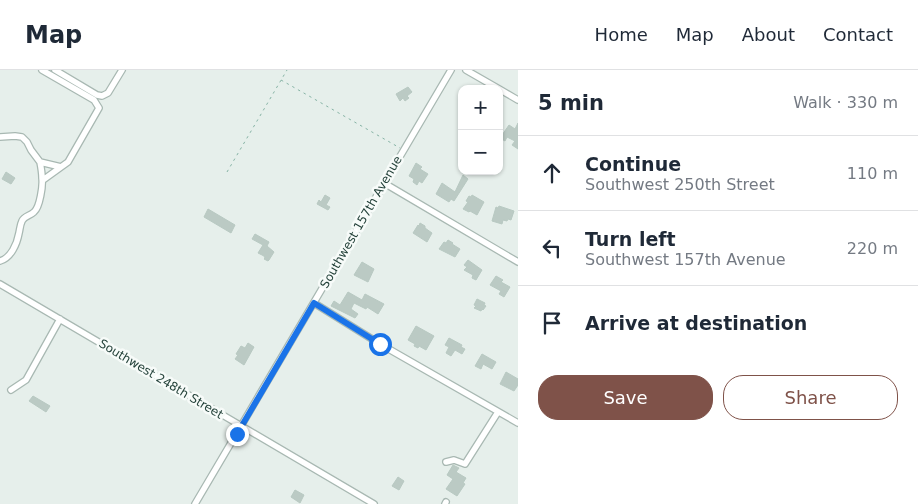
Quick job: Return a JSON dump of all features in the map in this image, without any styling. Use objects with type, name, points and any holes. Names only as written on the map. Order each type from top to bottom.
[{"type":"street","points":[[42,70],[83,90],[102,96],[108,93],[122,70]]},
{"type":"street","points":[[43,180],[68,162],[99,108],[94,100],[83,90],[55,70]]},
{"type":"street","name":"Southwest 157th Avenue","points":[[195,504],[451,70]]},
{"type":"street","points":[[466,70],[492,85]]},
{"type":"street","points":[[503,91],[518,100]]},
{"type":"street","points":[[0,137],[22,137],[40,162],[43,180],[38,208],[22,220],[18,240],[14,248],[9,256],[0,261]]},
{"type":"street","points":[[40,162],[61,167]]},
{"type":"street","points":[[384,183],[518,262]]},
{"type":"street","name":"Southwest 248th Street","points":[[0,284],[374,504]]},
{"type":"street","points":[[314,303],[380,344],[518,424]]},
{"type":"street","points":[[11,390],[26,380],[60,319]]},
{"type":"street","points":[[446,462],[454,460],[464,464],[498,412]]},
{"type":"path","points":[[227,172],[287,70]]},
{"type":"path","points":[[282,80],[404,150]]},
{"type":"building","points":[[408,87],[412,92],[407,96],[409,98],[405,101],[403,98],[400,101],[396,94]]},
{"type":"building","points":[[518,123],[518,149],[512,145],[515,141],[507,137],[505,141],[503,140],[503,134],[509,125],[515,129]]},
{"type":"building","points":[[416,163],[422,167],[420,169],[428,174],[422,183],[419,181],[417,185],[413,182],[414,179],[409,176]]},
{"type":"building","points":[[6,172],[15,178],[11,184],[2,179]]},
{"type":"building","points":[[463,175],[468,179],[454,201],[451,199],[449,202],[436,194],[442,183],[455,192]]},
{"type":"building","points":[[325,195],[330,198],[326,205],[330,207],[328,210],[317,204],[319,200],[321,202]]},
{"type":"building","points":[[472,195],[484,202],[477,215],[463,209],[468,202],[466,201],[469,196],[471,197]]},
{"type":"building","points":[[499,206],[514,211],[511,220],[503,220],[502,224],[492,221],[496,207],[498,208]]},
{"type":"building","points":[[208,209],[235,225],[231,233],[204,217]]},
{"type":"building","points":[[420,223],[432,233],[427,242],[413,233]]},
{"type":"building","points":[[255,234],[269,242],[267,246],[274,252],[268,261],[258,253],[263,245],[252,239]]},
{"type":"building","points":[[448,240],[460,249],[455,257],[439,249]]},
{"type":"building","points":[[468,260],[482,270],[476,280],[472,278],[473,275],[464,270],[467,267],[464,265]]},
{"type":"building","points":[[362,262],[374,269],[368,282],[354,275]]},
{"type":"building","points":[[496,276],[503,280],[501,282],[510,287],[504,297],[499,294],[501,291],[490,285]]},
{"type":"building","points":[[348,292],[362,300],[365,294],[384,304],[378,314],[367,307],[366,309],[354,303],[351,309],[358,314],[355,318],[331,306],[334,301],[340,305]]},
{"type":"building","points":[[477,299],[485,303],[484,305],[486,306],[481,311],[474,308]]},
{"type":"building","points":[[416,326],[434,336],[426,350],[419,346],[418,348],[414,346],[415,344],[408,340]]},
{"type":"building","points":[[449,338],[462,345],[461,347],[465,349],[462,354],[455,350],[451,356],[446,353],[449,347],[445,345]]},
{"type":"building","points":[[248,343],[254,347],[244,365],[235,359],[241,346],[245,348]]},
{"type":"building","points":[[482,354],[496,362],[492,369],[483,364],[481,369],[475,366]]},
{"type":"building","points":[[506,372],[518,379],[518,385],[514,391],[500,384]]},
{"type":"building","points":[[33,396],[50,406],[46,412],[29,401]]},
{"type":"building","points":[[453,465],[459,468],[456,472],[466,478],[463,483],[465,484],[457,496],[446,489],[453,479],[447,475]]},
{"type":"building","points":[[398,477],[404,481],[399,490],[392,486]]},
{"type":"building","points":[[295,490],[304,495],[300,503],[291,497]]},
{"type":"route","points":[[237,434],[314,303],[380,344]]}]
